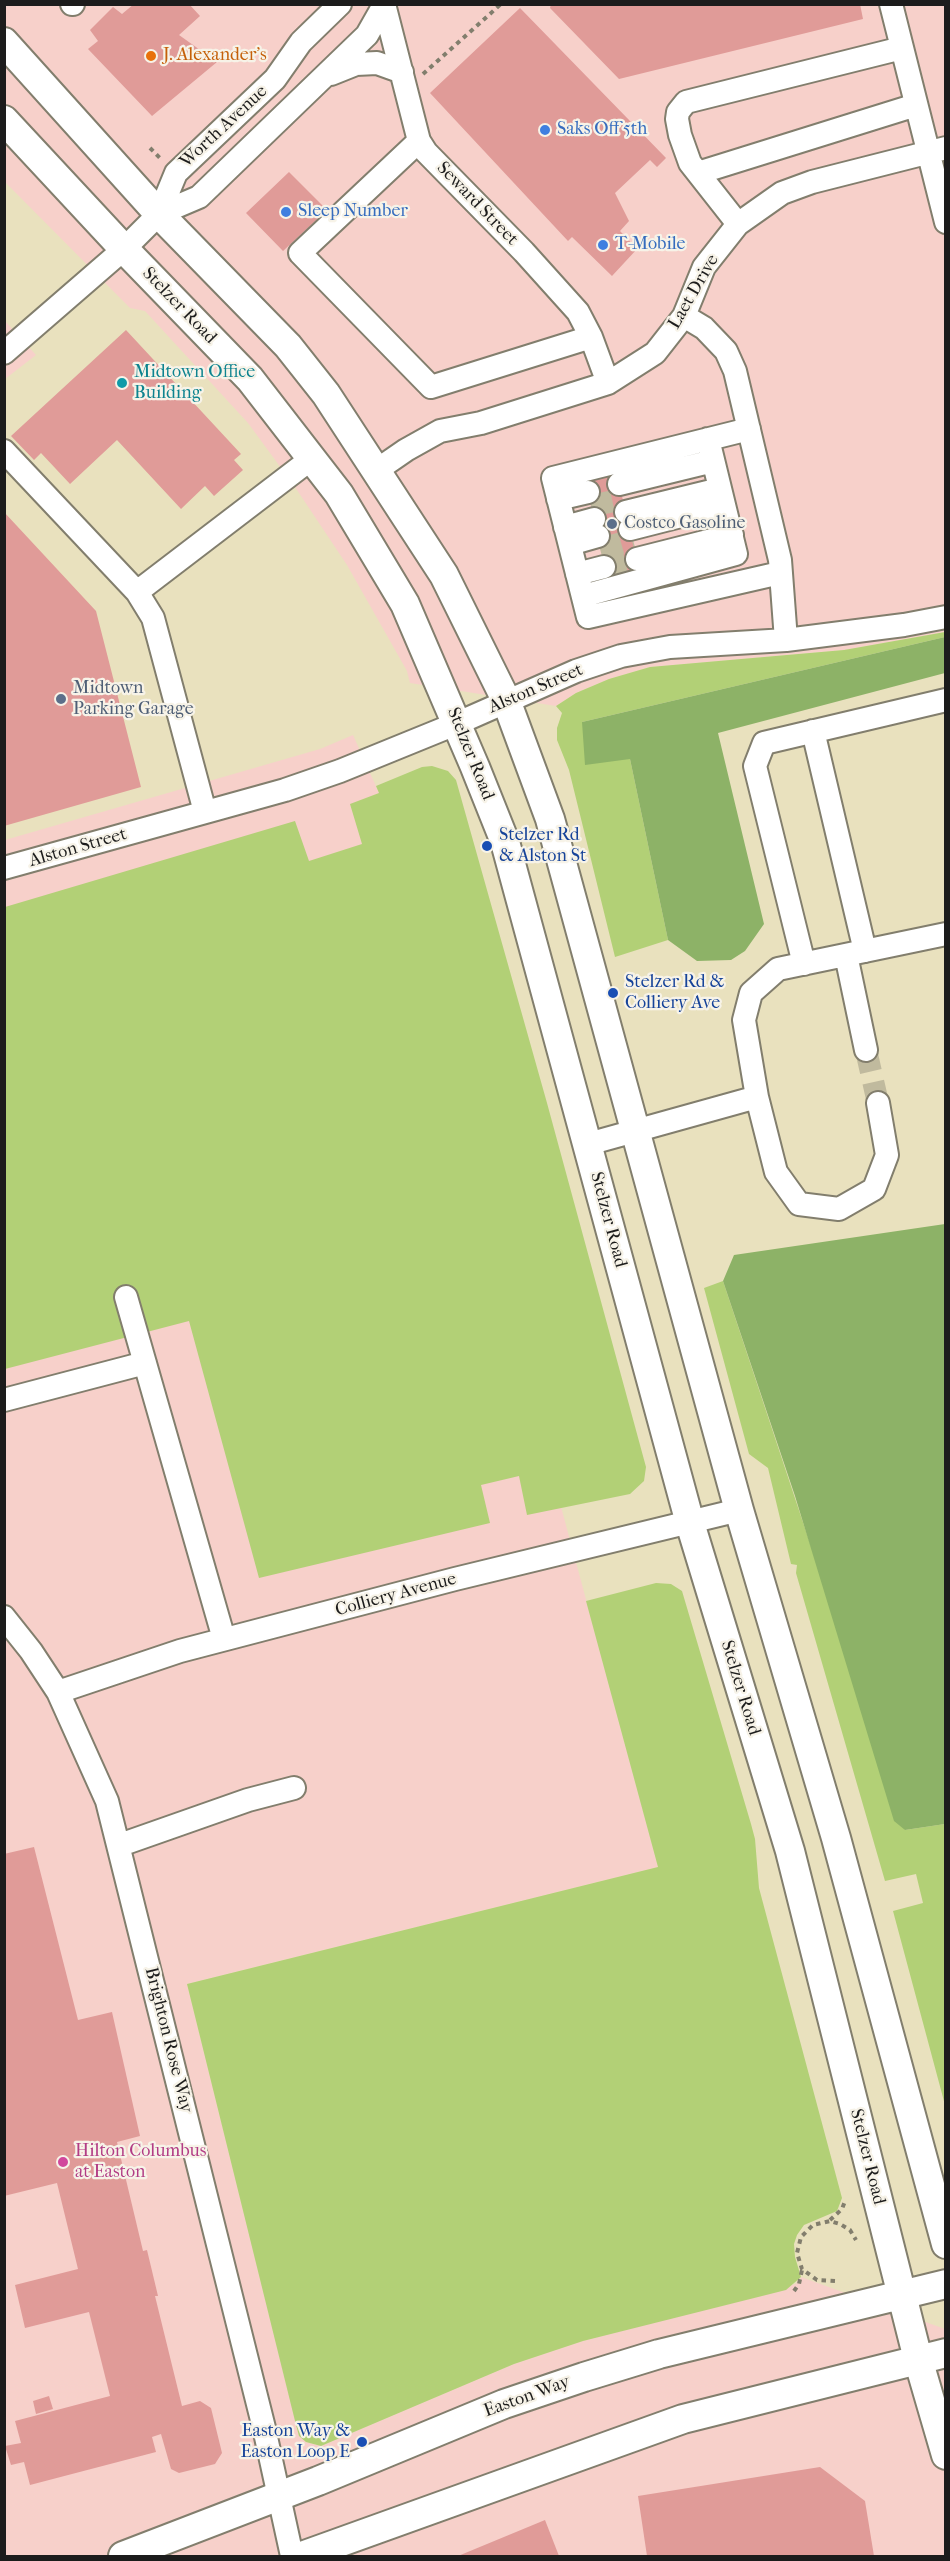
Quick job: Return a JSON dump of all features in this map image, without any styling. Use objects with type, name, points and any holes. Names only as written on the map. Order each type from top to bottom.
[{"type":"main road","points":[[4,42],[159,214],[288,346],[326,394],[444,575],[506,700],[550,819],[738,1510],[836,1838],[945,2244]]},
{"type":"main road","name":"Stelzer Road","points":[[4,120],[124,249],[250,379],[339,494],[405,604],[458,723],[505,842],[690,1523],[790,1851],[902,2295],[932,2356],[945,2455]]},
{"type":"main road","name":"Easton Way","points":[[123,2556],[280,2496],[504,2404],[584,2377],[659,2354],[945,2284]]},
{"type":"main road","points":[[302,2556],[683,2419],[932,2356]]},
{"type":"street","points":[[361,4],[385,5]]},
{"type":"street","points":[[891,4],[916,105],[937,150],[945,222]]},
{"type":"street","name":"Worth Avenue","points":[[159,214],[176,172],[275,79],[301,42],[345,5]]},
{"type":"street","name":"Seward Street","points":[[385,5],[410,75],[419,141],[426,152],[578,312],[591,337],[608,383]]},
{"type":"street","name":"Worth Avenue","points":[[4,353],[124,249],[159,214],[199,197],[367,34],[385,5]]},
{"type":"street","points":[[738,224],[690,162],[678,127],[678,112],[686,102],[902,48]]},
{"type":"street","name":"Worth Avenue","points":[[322,78],[356,64],[377,63],[410,75]]},
{"type":"street","points":[[698,173],[916,105]]},
{"type":"street","points":[[419,141],[300,253],[431,387],[591,337]]},
{"type":"street","name":"Laet Drive","points":[[377,470],[440,431],[482,423],[608,383],[655,353],[684,316],[704,267],[738,224],[782,193],[812,182],[937,150]]},
{"type":"street","points":[[684,316],[705,328],[726,351],[735,370],[772,526],[780,573],[786,640]]},
{"type":"street","points":[[569,542],[736,554],[721,491],[748,429]]},
{"type":"street","points":[[4,451],[137,592],[153,618],[205,812]]},
{"type":"street","points":[[137,592],[311,459]]},
{"type":"street","points":[[721,491],[553,478],[588,617],[780,573]]},
{"type":"street","points":[[628,521],[721,491]]},
{"type":"street","points":[[628,521],[721,491]]},
{"type":"street","points":[[628,521],[721,491]]},
{"type":"street","points":[[569,542],[596,528]]},
{"type":"street","points":[[569,542],[596,528]]},
{"type":"street","points":[[569,542],[596,528]]},
{"type":"street","name":"Alston Street","points":[[4,868],[285,790],[340,771],[458,723],[576,670],[621,656],[670,647],[786,640],[904,625],[945,617]]},
{"type":"street","points":[[804,964],[755,766],[764,743],[945,700]]},
{"type":"street","points":[[813,731],[855,953],[866,1050]]},
{"type":"street","points":[[878,1102],[887,1155],[874,1189],[839,1209],[799,1204],[776,1172],[757,1096],[744,1020],[751,993],[778,969],[945,934]]},
{"type":"street","points":[[588,1144],[757,1096]]},
{"type":"street","points":[[126,1297],[224,1639]]},
{"type":"street","points":[[4,1400],[145,1363]]},
{"type":"street","name":"Colliery Avenue","points":[[58,1692],[143,1662],[224,1639],[494,1569],[738,1510]]},
{"type":"street","name":"Brighton Rose Way","points":[[4,1617],[31,1651],[58,1692],[101,1784],[120,1845],[280,2496],[291,2556]]},
{"type":"street","points":[[120,1845],[248,1800],[294,1788]]},
{"type":"path","points":[[410,75],[501,4]]},
{"type":"path","points":[[794,2290],[799,2284],[802,2269],[796,2253],[801,2237],[813,2225],[830,2221],[837,2216],[845,2200]]},
{"type":"path","points":[[830,2221],[850,2230],[855,2240]]},
{"type":"path","points":[[802,2269],[817,2280],[835,2281]]},
{"type":"shaded area","points":[[4,5],[945,5],[945,632],[844,650],[650,667],[609,679],[576,693],[556,706],[410,683],[407,671],[347,565],[295,487],[248,423],[145,311],[130,308],[5,182]]},
{"type":"shaded area","points":[[5,321],[36,355],[5,379]]},
{"type":"shaded area","points":[[353,735],[379,793],[377,823],[658,1867],[187,1984],[299,2436],[306,2442],[321,2446],[514,2364],[583,2341],[796,2284],[801,2277],[945,2329],[945,2556],[5,2556],[5,840],[320,749]]},
{"type":"green space","points":[[945,632],[945,637],[582,722],[630,759],[668,940],[615,957],[569,770],[557,740],[557,728],[562,713],[556,706],[576,693],[609,679],[650,667],[844,650]]},
{"type":"green space","points":[[945,637],[945,673],[718,733],[764,924],[745,951],[731,960],[697,961],[668,940],[630,759],[585,765],[582,722]]},
{"type":"green space","points":[[432,766],[448,771],[456,780],[646,1467],[644,1481],[630,1494],[527,1515],[519,1476],[481,1485],[490,1523],[259,1578],[189,1321],[5,1369],[5,907],[295,821],[309,861],[362,844],[350,804],[379,793],[376,786],[422,767]]},
{"type":"green space","points":[[945,1224],[945,1824],[905,1830],[894,1821],[795,1496],[723,1281],[734,1255]]},
{"type":"green space","points":[[723,1281],[905,1830],[945,1824],[945,2105],[893,1911],[923,1903],[916,1874],[885,1881],[796,1573],[797,1565],[791,1564],[768,1468],[749,1454],[704,1288]]},
{"type":"green space","points":[[656,1583],[671,1584],[682,1591],[751,1824],[755,1839],[759,1888],[842,2198],[837,2211],[804,2225],[797,2235],[794,2244],[795,2257],[801,2277],[786,2290],[583,2341],[514,2364],[321,2446],[306,2442],[299,2436],[296,2425],[187,1984],[658,1867],[586,1601]]},
{"type":"building","name":"J. Alexander's","points":[[134,4],[189,4],[200,16],[179,35],[217,62],[152,116],[88,49],[98,41],[90,30],[113,7],[122,14]]},
{"type":"building","points":[[551,4],[860,4],[863,19],[619,79],[550,8]]},
{"type":"building","points":[[520,8],[666,158],[657,167],[650,160],[615,193],[629,221],[620,231],[637,249],[612,276],[572,237],[568,241],[430,93]]},
{"type":"building","name":"Sleep Number","points":[[289,172],[327,210],[283,251],[246,213]]},
{"type":"building","name":"Midtown Office Building","points":[[126,330],[241,454],[234,460],[243,470],[214,496],[205,486],[181,509],[117,440],[70,484],[41,453],[34,460],[11,436]]},
{"type":"building","name":"Costco Gasoline","points":[[615,467],[641,576],[609,585],[584,474]]},
{"type":"building","name":"Midtown Parking Garage","points":[[4,512],[96,611],[141,787],[4,826]]},
{"type":"building","name":"Hilton Columbus at Easton","points":[[34,1847],[78,2020],[112,2012],[140,2136],[117,2142],[143,2251],[147,2250],[158,2296],[155,2296],[182,2406],[200,2401],[211,2408],[222,2453],[215,2464],[179,2473],[171,2469],[161,2434],[152,2437],[156,2452],[30,2485],[24,2462],[11,2465],[5,2446],[21,2443],[15,2421],[110,2396],[89,2312],[25,2328],[15,2285],[78,2269],[57,2183],[4,2196],[4,1854]]},
{"type":"building","points":[[49,2396],[53,2409],[36,2414],[33,2401]]},
{"type":"building","points":[[820,2467],[865,2501],[874,2556],[647,2556],[638,2496]]},
{"type":"building","points":[[545,2520],[559,2556],[458,2556]]},
{"type":"tunnel","points":[[591,506],[623,499]]},
{"type":"tunnel","points":[[600,549],[633,540]]},
{"type":"tunnel","points":[[604,567],[637,559]]},
{"type":"tunnel","points":[[866,1050],[878,1103]]},
{"type":"place","name":"J. Alexander's","points":[[151,56]]},
{"type":"place","name":"Saks Off 5th","points":[[545,130]]},
{"type":"place","name":"Sleep Number","points":[[286,212]]},
{"type":"place","name":"T-Mobile","points":[[603,245]]},
{"type":"place","name":"Midtown Office Building","points":[[122,383]]},
{"type":"place","name":"Costco Gasoline","points":[[612,524]]},
{"type":"place","name":"Midtown Parking Garage","points":[[61,699]]},
{"type":"place","name":"Stelzer Rd & Alston St","points":[[487,846]]},
{"type":"place","name":"Stelzer Rd & Colliery Ave","points":[[613,993]]},
{"type":"place","name":"Hilton Columbus at Easton","points":[[63,2162]]},
{"type":"place","name":"Easton Way & Easton Loop E","points":[[362,2442]]}]
